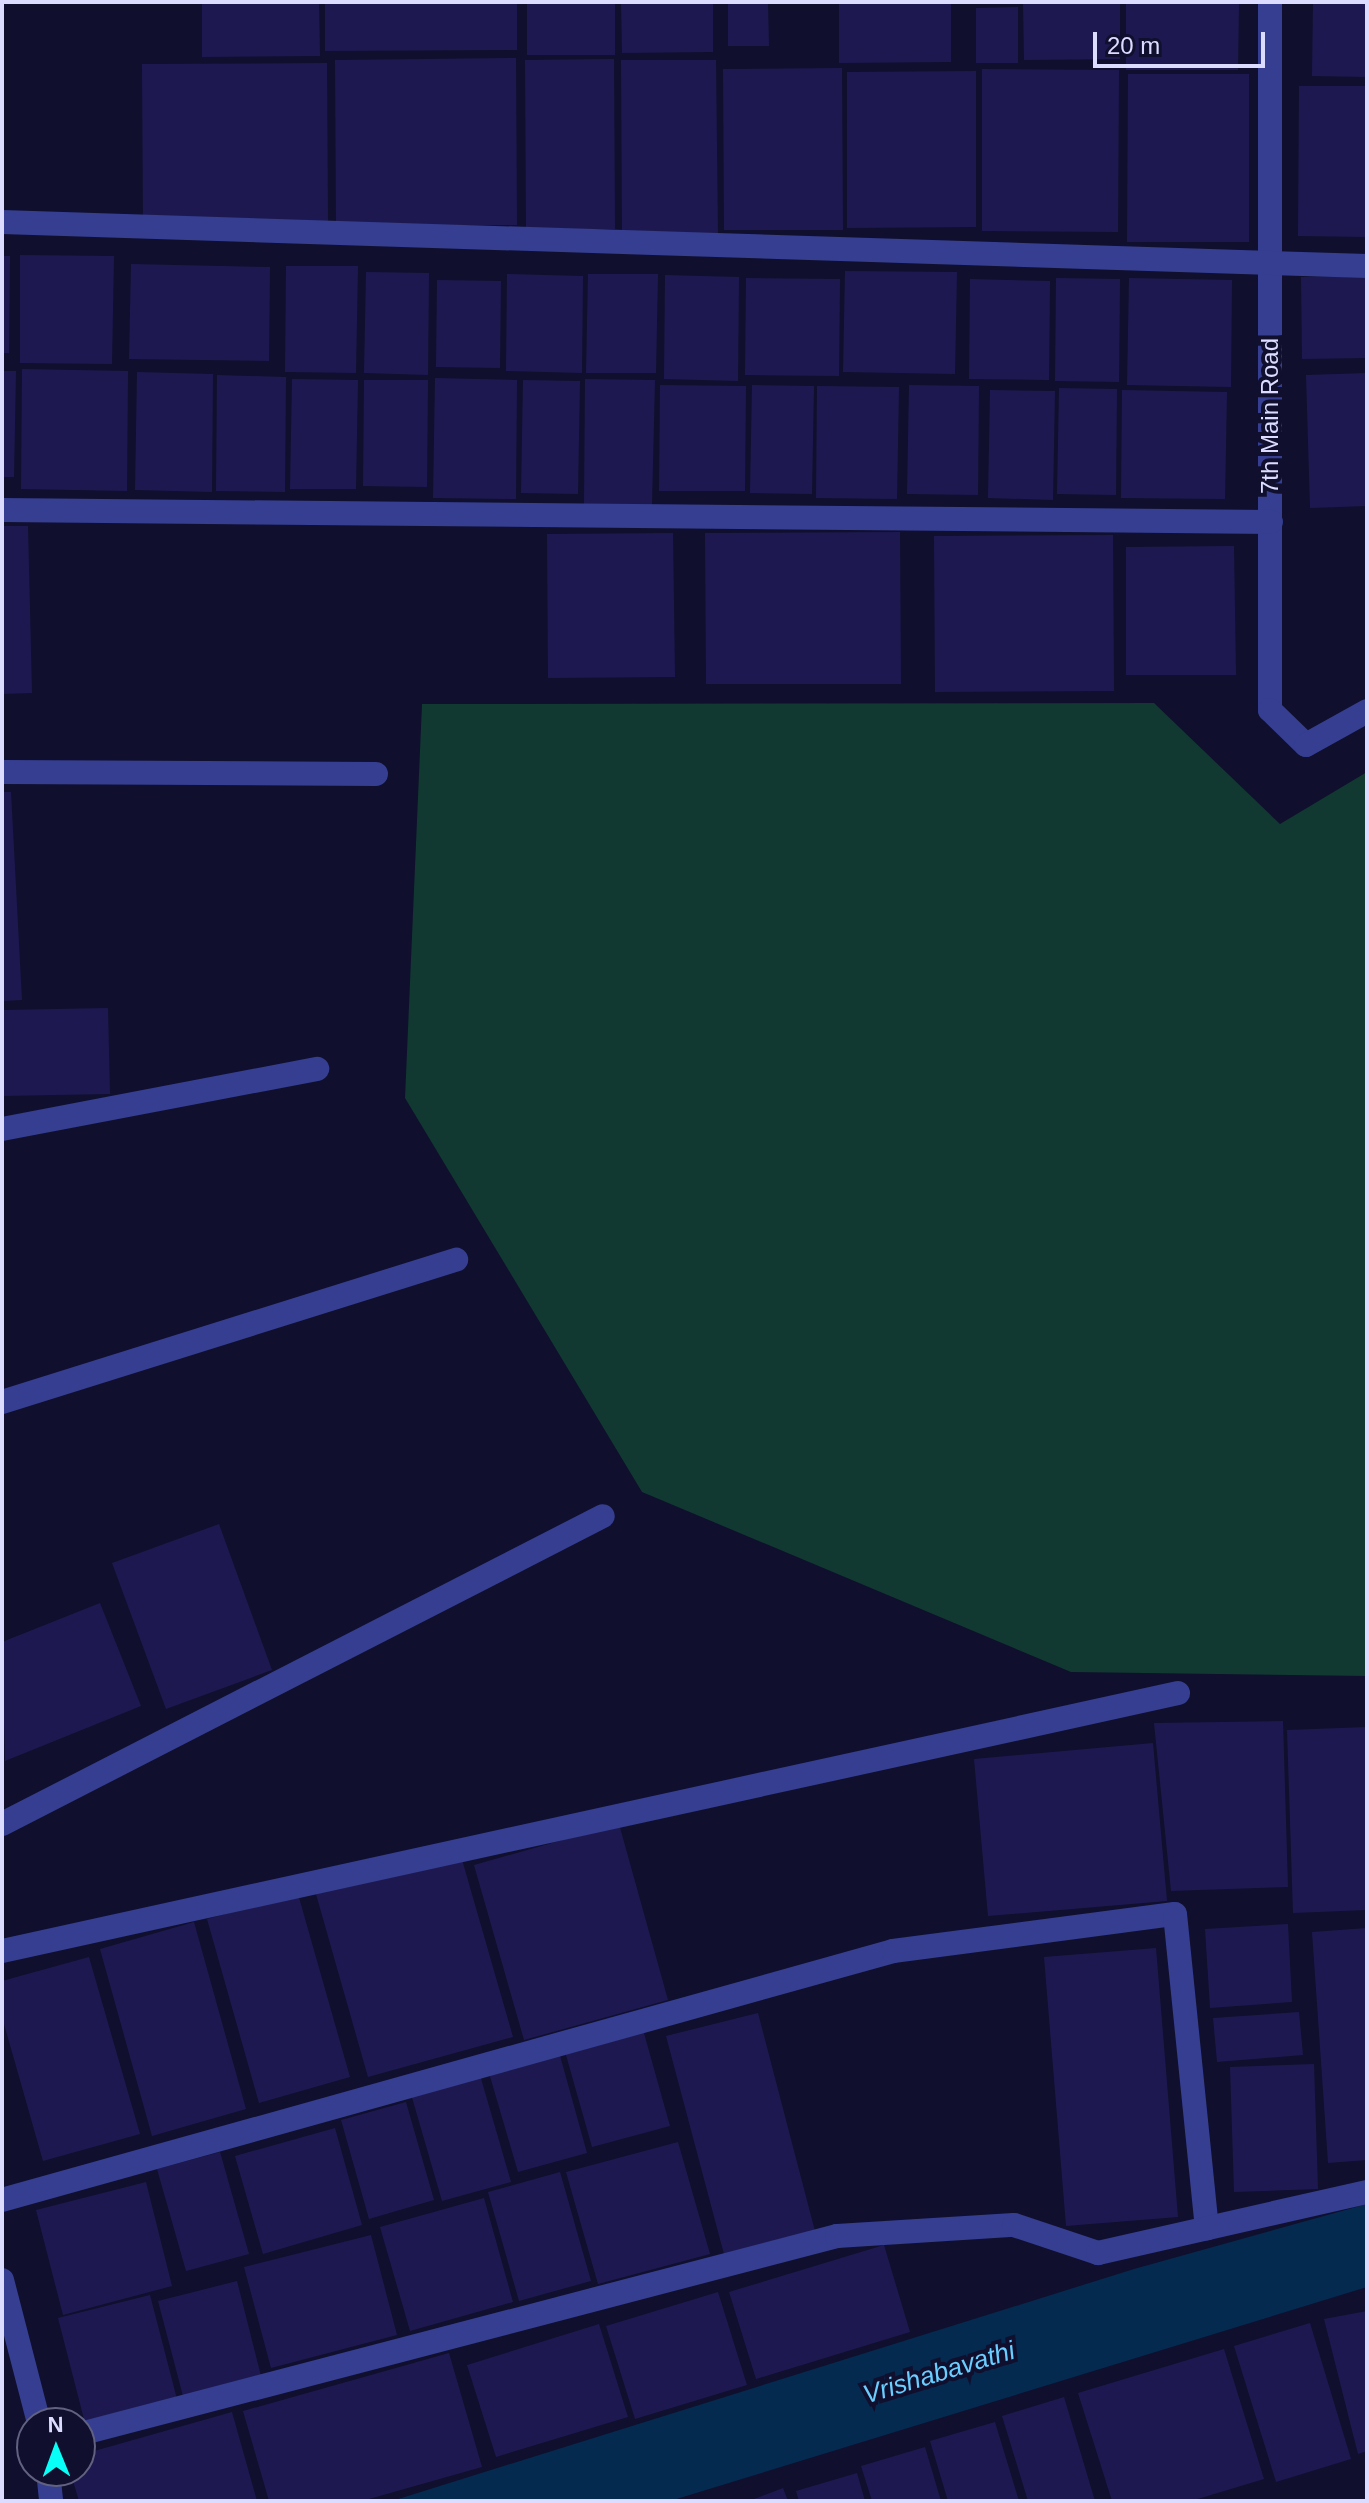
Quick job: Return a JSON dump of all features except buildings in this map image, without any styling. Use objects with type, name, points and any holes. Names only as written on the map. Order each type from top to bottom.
[{"type":"street","name":"7th Main Road","points":[[1270,2],[1270,710],[1306,745],[1367,711]]},
{"type":"street","points":[[2,222],[1269,266],[1367,266]]},
{"type":"street","points":[[2,510],[1271,522]]},
{"type":"street","points":[[2,772],[376,774]]},
{"type":"street","points":[[2,1129],[317,1069]]},
{"type":"street","points":[[2,1402],[456,1260]]},
{"type":"street","points":[[2,1824],[603,1516]]},
{"type":"street","points":[[2,1951],[1178,1693]]},
{"type":"street","points":[[2,2200],[893,1951],[1175,1914],[1207,2228]]},
{"type":"street","points":[[96,2430],[837,2236],[1014,2225],[1098,2253],[1367,2192]]},
{"type":"street","points":[[2,2280],[35,2407]]},
{"type":"green space","points":[[1154,703],[1280,824],[1367,772],[1367,1676],[1071,1672],[642,1492],[405,1098],[422,704]]},
{"type":"water","name":"Vrishabavathi","points":[[1367,2204],[1367,2287],[670,2501],[392,2501],[1134,2269]]}]
